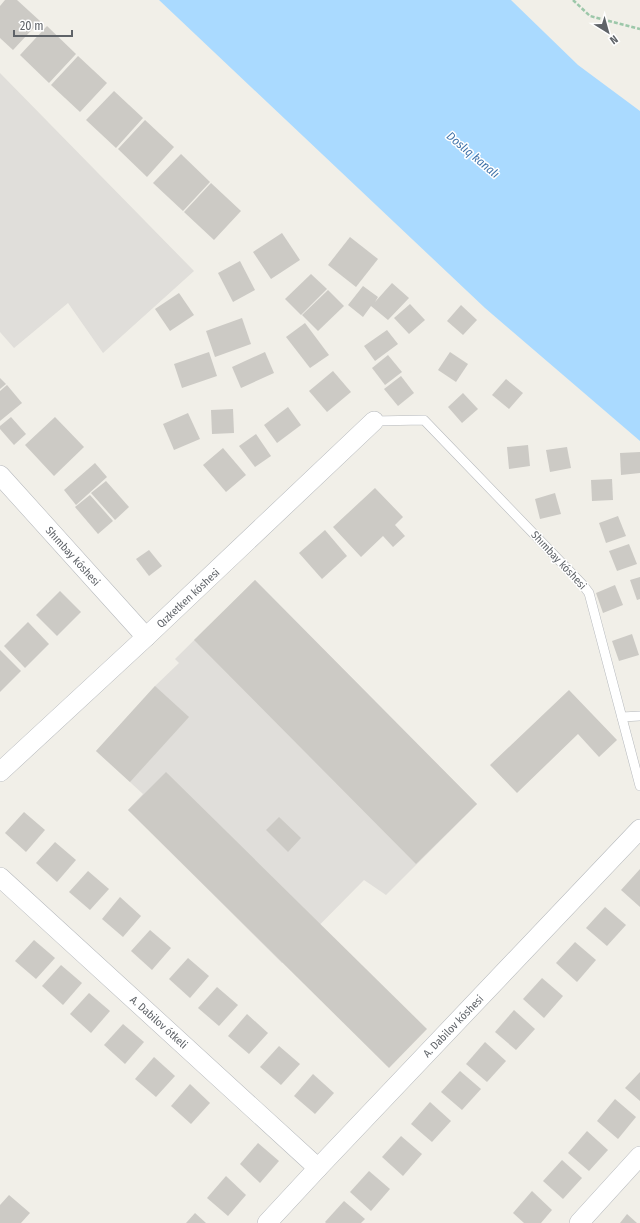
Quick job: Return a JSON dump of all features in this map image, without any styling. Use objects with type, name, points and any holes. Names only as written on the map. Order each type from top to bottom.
[{"type":"street","name":"Qızketken kóshesi","points":[[0,772],[374,422]]},
{"type":"street","name":"Shımbay kóshesi","points":[[0,475],[146,637]]},
{"type":"street","name":"A. Dabilov kóshesi","points":[[267,1223],[640,829]]},
{"type":"street","name":"A. Dabilov ótkeli","points":[[0,877],[318,1168]]},
{"type":"street","points":[[579,1223],[640,1156]]},
{"type":"lane","name":"Shımbay kóshesi","points":[[374,422],[424,420],[589,593],[640,786]]},
{"type":"lane","points":[[622,717],[640,716]]},
{"type":"path","points":[[572,0],[590,16],[640,29]]},
{"type":"shaded area","points":[[0,73],[194,271],[103,353],[68,303],[14,348],[0,332]]},
{"type":"shaded area","points":[[255,580],[477,804],[386,895],[364,880],[282,963],[128,810],[143,794],[96,751],[155,686],[179,663],[175,659]]},
{"type":"water","name":"Doslıq kanalı","points":[[159,0],[511,0],[578,65],[640,111],[640,441],[485,308]]},
{"type":"building","points":[[5,0],[17,0],[40,21],[13,50],[0,38],[0,6]]},
{"type":"building","points":[[47,26],[76,54],[49,83],[20,55]]},
{"type":"building","points":[[78,56],[107,83],[80,112],[51,85]]},
{"type":"building","points":[[114,91],[143,118],[116,148],[86,120]]},
{"type":"building","points":[[145,120],[174,147],[147,177],[118,149]]},
{"type":"building","points":[[181,154],[210,182],[183,211],[153,183]]},
{"type":"building","points":[[211,183],[241,211],[214,240],[184,212]]},
{"type":"building","points":[[282,233],[300,260],[271,279],[253,252]]},
{"type":"building","points":[[350,237],[378,259],[356,287],[328,265]]},
{"type":"building","points":[[240,261],[255,290],[233,302],[218,273]]},
{"type":"building","points":[[311,274],[327,289],[301,315],[285,299]]},
{"type":"building","points":[[392,283],[409,298],[388,320],[371,306],[363,317],[348,305],[363,286],[378,297],[375,302]]},
{"type":"building","points":[[328,290],[344,306],[318,331],[302,315]]},
{"type":"building","points":[[179,293],[194,315],[170,331],[155,309]]},
{"type":"building","points":[[410,304],[425,320],[409,334],[394,318]]},
{"type":"building","points":[[461,305],[477,320],[463,335],[447,321]]},
{"type":"building","points":[[242,318],[251,344],[215,357],[206,331]]},
{"type":"building","points":[[305,323],[329,355],[310,368],[286,337]]},
{"type":"building","points":[[387,330],[398,344],[375,361],[364,346]]},
{"type":"building","points":[[209,352],[217,376],[182,388],[174,364]]},
{"type":"building","points":[[265,352],[274,373],[241,388],[232,367]]},
{"type":"building","points":[[450,352],[468,364],[456,382],[438,370]]},
{"type":"building","points":[[388,355],[402,372],[385,385],[372,368]]},
{"type":"building","points":[[333,371],[351,392],[327,412],[309,391]]},
{"type":"building","points":[[401,376],[414,393],[398,406],[384,389]]},
{"type":"building","points":[[0,378],[6,384],[0,389]]},
{"type":"building","points":[[506,379],[523,393],[509,409],[492,395]]},
{"type":"building","points":[[7,385],[22,403],[0,421],[0,391]]},
{"type":"building","points":[[463,393],[478,409],[462,423],[448,407]]},
{"type":"building","points":[[288,407],[301,425],[277,443],[264,425]]},
{"type":"building","points":[[233,409],[234,433],[212,434],[211,410]]},
{"type":"building","points":[[188,413],[200,439],[174,450],[163,424]]},
{"type":"building","points":[[11,417],[26,434],[14,445],[0,429],[0,426]]},
{"type":"building","points":[[55,417],[84,447],[54,476],[25,445]]},
{"type":"building","points":[[256,434],[271,456],[255,467],[239,446]]},
{"type":"building","points":[[528,445],[530,466],[509,469],[507,447]]},
{"type":"building","points":[[567,447],[571,468],[550,472],[546,450]]},
{"type":"building","points":[[223,448],[246,475],[226,492],[203,465]]},
{"type":"building","points":[[640,452],[640,473],[621,475],[620,453]]},
{"type":"building","points":[[95,463],[107,477],[76,505],[64,490]]},
{"type":"building","points":[[612,479],[613,500],[592,501],[591,480]]},
{"type":"building","points":[[106,481],[129,507],[115,520],[91,493]]},
{"type":"building","points":[[375,488],[403,517],[395,525],[405,536],[393,547],[383,536],[361,557],[333,527]]},
{"type":"building","points":[[555,493],[561,514],[540,519],[535,499]]},
{"type":"building","points":[[90,495],[113,521],[98,534],[75,507]]},
{"type":"building","points":[[618,516],[626,536],[606,543],[599,523]]},
{"type":"building","points":[[325,530],[347,556],[322,579],[299,553]]},
{"type":"building","points":[[629,544],[637,564],[617,571],[609,551]]},
{"type":"building","points":[[149,550],[162,566],[149,576],[136,559]]},
{"type":"building","points":[[640,577],[640,599],[637,600],[630,580]]},
{"type":"building","points":[[255,580],[477,804],[416,864],[194,640]]},
{"type":"building","points":[[615,585],[623,605],[603,613],[596,593]]},
{"type":"building","points":[[60,591],[81,612],[57,636],[36,615]]},
{"type":"building","points":[[28,622],[49,644],[25,668],[4,646]]},
{"type":"building","points":[[632,634],[639,655],[619,661],[612,641]]},
{"type":"building","points":[[0,650],[21,671],[0,692]]},
{"type":"building","points":[[155,686],[189,717],[130,782],[96,751]]},
{"type":"building","points":[[569,690],[617,740],[599,757],[578,734],[517,793],[490,765]]},
{"type":"building","points":[[166,772],[427,1029],[389,1068],[128,810]]},
{"type":"building","points":[[24,812],[45,830],[26,852],[5,833]]},
{"type":"building","points":[[279,817],[301,838],[288,852],[266,830]]},
{"type":"building","points":[[55,842],[76,860],[57,882],[36,863]]},
{"type":"building","points":[[640,869],[640,907],[621,890]]},
{"type":"building","points":[[88,871],[109,889],[90,910],[69,892]]},
{"type":"building","points":[[120,897],[141,916],[123,937],[102,919]]},
{"type":"building","points":[[605,907],[626,925],[607,946],[586,928]]},
{"type":"building","points":[[150,930],[171,948],[152,970],[131,951]]},
{"type":"building","points":[[34,940],[55,958],[36,979],[15,961]]},
{"type":"building","points":[[575,942],[596,960],[577,982],[556,963]]},
{"type":"building","points":[[188,958],[209,976],[190,998],[169,979]]},
{"type":"building","points":[[61,965],[82,983],[63,1005],[42,986]]},
{"type":"building","points":[[542,978],[563,996],[544,1018],[523,999]]},
{"type":"building","points":[[217,987],[238,1005],[219,1026],[198,1008]]},
{"type":"building","points":[[89,993],[110,1011],[91,1033],[70,1014]]},
{"type":"building","points":[[514,1010],[535,1029],[516,1050],[495,1032]]},
{"type":"building","points":[[247,1014],[268,1033],[249,1054],[228,1036]]},
{"type":"building","points":[[123,1024],[144,1042],[125,1064],[104,1045]]},
{"type":"building","points":[[485,1042],[506,1061],[487,1082],[466,1064]]},
{"type":"building","points":[[279,1046],[300,1064],[281,1085],[260,1067]]},
{"type":"building","points":[[154,1057],[175,1076],[156,1097],[135,1079]]},
{"type":"building","points":[[460,1071],[481,1089],[462,1110],[441,1092]]},
{"type":"building","points":[[640,1072],[640,1101],[625,1088]]},
{"type":"building","points":[[313,1074],[334,1093],[315,1114],[294,1096]]},
{"type":"building","points":[[190,1084],[210,1103],[191,1124],[171,1106]]},
{"type":"building","points":[[615,1099],[636,1117],[618,1139],[597,1121]]},
{"type":"building","points":[[430,1102],[451,1121],[432,1142],[411,1124]]},
{"type":"building","points":[[587,1131],[608,1150],[589,1171],[568,1153]]},
{"type":"building","points":[[401,1136],[422,1154],[403,1176],[382,1157]]},
{"type":"building","points":[[258,1143],[279,1161],[260,1183],[240,1164]]},
{"type":"building","points":[[562,1160],[582,1178],[563,1199],[543,1181]]},
{"type":"building","points":[[369,1171],[390,1189],[371,1211],[350,1192]]},
{"type":"building","points":[[226,1176],[246,1195],[228,1216],[207,1198]]},
{"type":"building","points":[[532,1191],[552,1210],[541,1223],[524,1223],[513,1213]]},
{"type":"building","points":[[9,1195],[30,1213],[21,1223],[0,1223],[0,1205]]},
{"type":"building","points":[[344,1201],[365,1219],[361,1223],[326,1223],[325,1222]]},
{"type":"building","points":[[195,1213],[206,1223],[186,1223]]},
{"type":"building","points":[[627,1214],[637,1223],[620,1223]]}]
